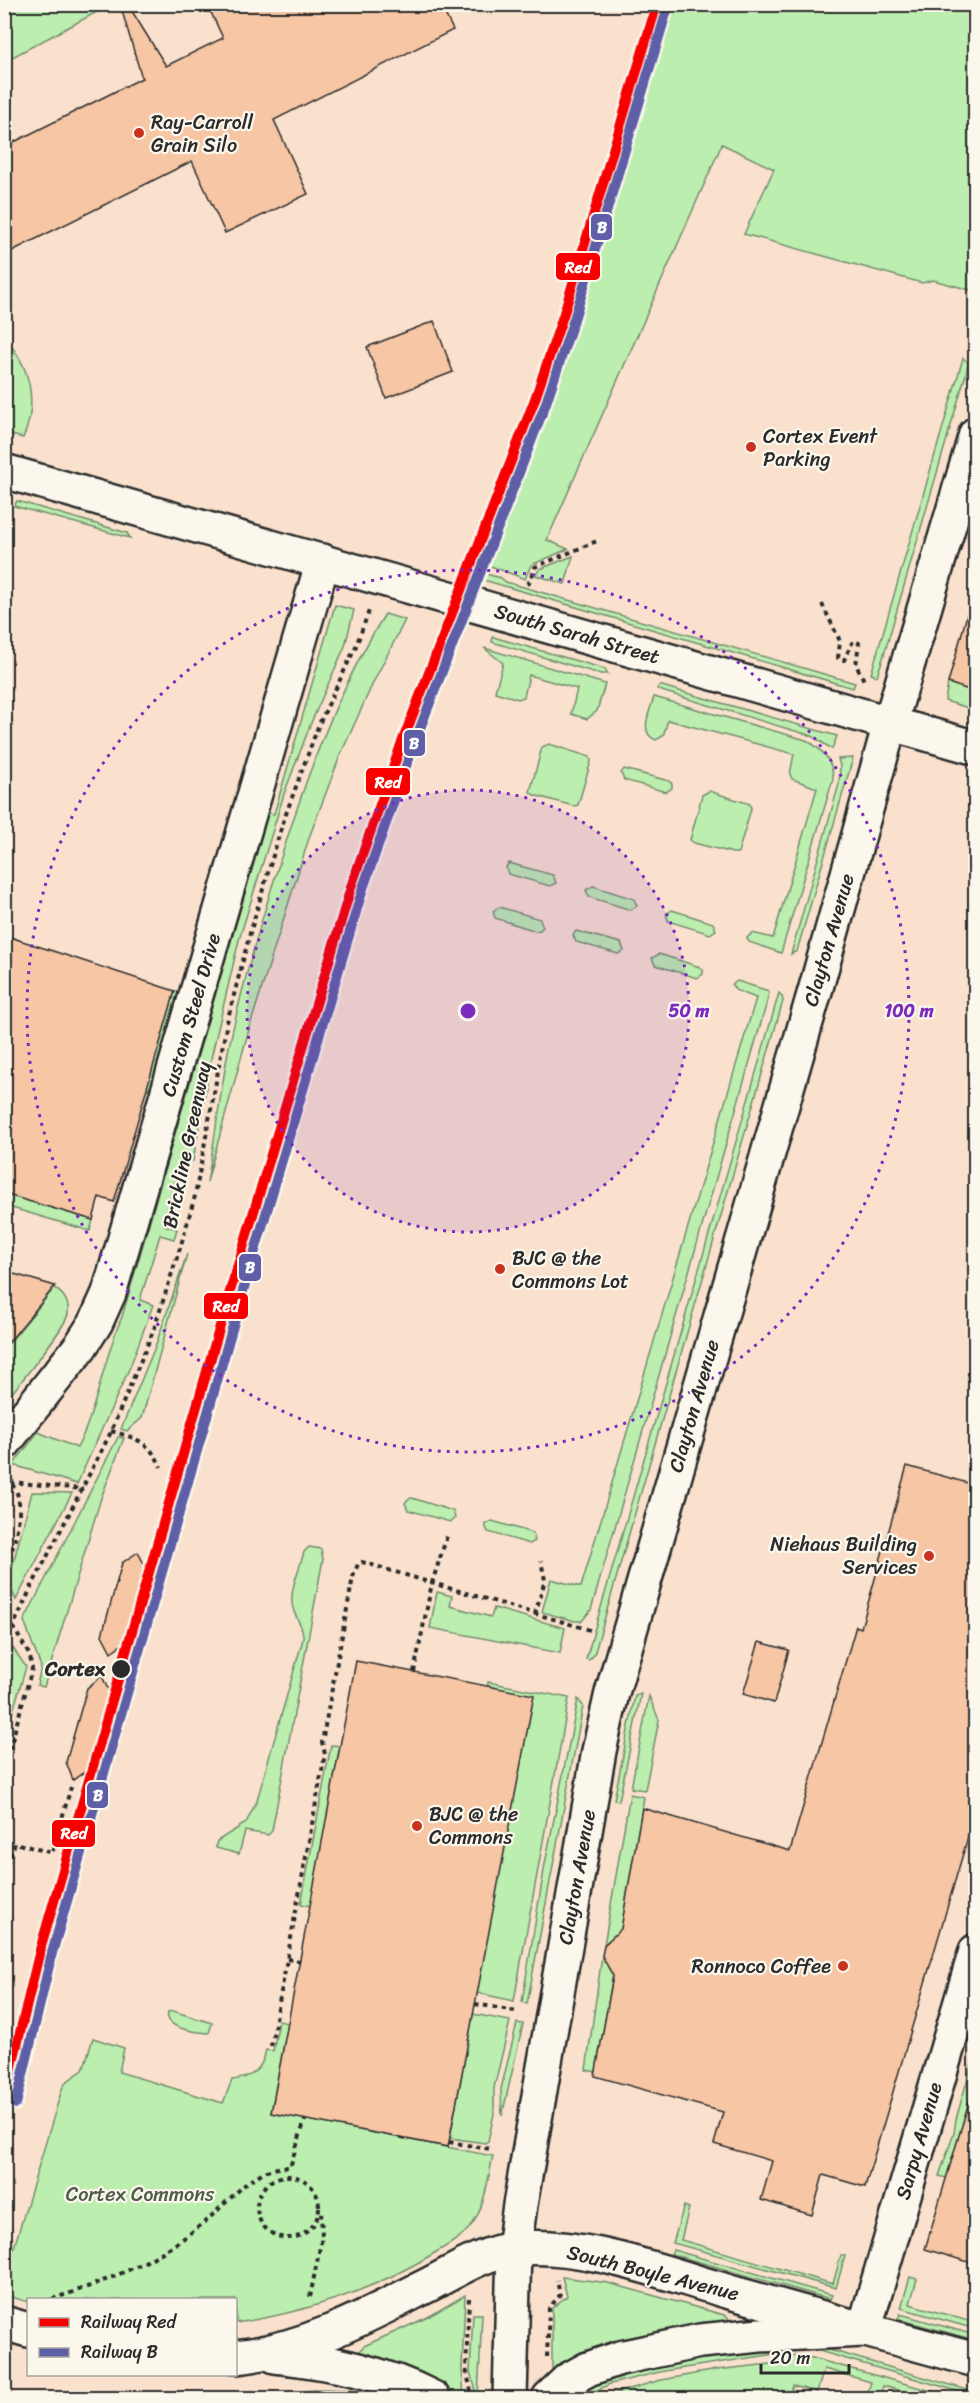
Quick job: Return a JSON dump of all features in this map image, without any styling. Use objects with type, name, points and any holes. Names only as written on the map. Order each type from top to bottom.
[{"type":"street","name":"Clayton Avenue","points":[[510,2398],[514,2249],[528,2153],[612,1693],[975,434]]},
{"type":"street","name":"South Sarah Street","points":[[4,471],[975,748]]},
{"type":"street","name":"Custom Steel Drive","points":[[4,1443],[80,1347],[96,1322],[109,1293],[323,561]]},
{"type":"street","name":"Sarpy Avenue","points":[[864,2330],[975,1951]]},
{"type":"street","name":"South Boyle Avenue","points":[[249,2355],[308,2340],[346,2326],[476,2260],[514,2249],[558,2249],[612,2259],[975,2360]]},
{"type":"street","points":[[4,2323],[27,2330]]},
{"type":"street","points":[[549,2398],[568,2380],[588,2369],[643,2353],[700,2341],[760,2335],[864,2330]]},
{"type":"street","points":[[249,2355],[324,2361],[402,2383],[433,2398]]},
{"type":"path","points":[[528,585],[535,567],[597,541]]},
{"type":"path","name":"Brickline Greenway","points":[[4,1646],[111,1431],[153,1329],[182,1245],[205,1149],[227,1022],[250,933],[283,822],[315,734],[356,646],[372,602]]},
{"type":"path","points":[[822,604],[840,641],[838,658],[844,660],[854,641],[859,643],[856,665],[865,682]]},
{"type":"path","points":[[111,1431],[134,1437],[143,1443],[155,1452],[161,1467]]},
{"type":"path","points":[[7,1481],[83,1489]]},
{"type":"path","points":[[4,1576],[20,1512],[18,1498],[7,1481]]},
{"type":"path","points":[[414,1672],[432,1583],[447,1536]]},
{"type":"path","points":[[271,2046],[325,1754],[322,1742],[355,1569],[362,1562],[590,1630]]},
{"type":"path","points":[[535,1614],[544,1580],[542,1562]]},
{"type":"path","points":[[4,1611],[30,1656],[32,1669],[4,1769]]},
{"type":"path","points":[[4,1873],[15,1843],[52,1853],[71,1786]]},
{"type":"path","points":[[287,1959],[300,1961]]},
{"type":"path","points":[[475,2004],[515,2012]]},
{"type":"path","points":[[287,2176],[305,2120]]},
{"type":"path","points":[[450,2142],[490,2149]]},
{"type":"path","points":[[55,2298],[89,2287],[146,2262],[195,2229],[256,2175],[277,2167],[290,2167]]},
{"type":"path","points":[[310,2296],[322,2237],[319,2203],[312,2187],[297,2177],[287,2176],[274,2180],[266,2187],[258,2202],[260,2219],[271,2232],[287,2238],[304,2233],[316,2221],[319,2203]]},
{"type":"path","points":[[547,2361],[549,2308],[560,2295],[556,2279]]},
{"type":"path","points":[[469,2293],[466,2369],[471,2391],[470,2398]]},
{"type":"path","points":[[469,2309],[475,2310]]},
{"type":"shaded area","points":[[5,5],[975,5],[975,2398],[5,2398]]},
{"type":"green space","points":[[5,4],[110,4],[110,5],[5,61]]},
{"type":"green space","points":[[671,5],[975,5],[974,291],[933,280],[922,283],[744,234],[774,169],[722,144],[547,540],[568,549],[531,565],[525,579],[488,565],[585,283]]},
{"type":"green space","points":[[5,339],[21,361],[29,386],[30,412],[23,438],[5,433]]},
{"type":"green space","points":[[963,358],[968,362],[967,370],[877,676],[871,674]]},
{"type":"green space","points":[[17,501],[127,533],[130,538],[14,506]]},
{"type":"green space","points":[[573,556],[565,584],[535,575],[540,569]]},
{"type":"green space","points":[[482,573],[501,578],[506,582],[855,683],[853,688],[480,579]]},
{"type":"green space","points":[[335,605],[354,610],[345,646],[311,723],[284,794],[239,940],[212,1054],[193,1161],[180,1158],[164,1225],[177,1229],[174,1239],[160,1235],[140,1300],[153,1305],[130,1367],[77,1484],[13,1465],[38,1432],[77,1448],[84,1432],[122,1317],[268,813],[274,814]]},
{"type":"green space","points":[[385,614],[405,620],[340,756],[310,835],[249,1029],[207,1182],[225,1068],[243,986],[286,843],[321,742],[335,709]]},
{"type":"green space","points":[[493,637],[605,669],[608,674],[600,674],[492,642]]},
{"type":"green space","points":[[484,648],[605,684],[597,711],[587,719],[571,714],[577,689],[529,675],[524,697],[518,699],[495,692],[503,663]]},
{"type":"green space","points":[[948,683],[975,691],[975,710],[945,701]]},
{"type":"green space","points":[[659,686],[837,736],[832,749],[812,736],[665,692],[657,689]]},
{"type":"green space","points":[[654,697],[806,740],[822,751],[829,761],[833,779],[781,953],[749,942],[747,938],[752,933],[773,938],[817,788],[792,779],[790,774],[794,754],[668,720],[663,736],[656,740],[651,737],[646,727]]},
{"type":"green space","points":[[549,744],[590,757],[591,761],[578,805],[573,806],[530,792],[542,747]]},
{"type":"green space","points":[[853,758],[797,951],[791,954],[839,784],[838,759]]},
{"type":"green space","points":[[624,769],[669,781],[672,788],[666,792],[624,780],[621,773]]},
{"type":"green space","points":[[709,791],[750,804],[751,809],[738,853],[694,843],[690,840],[702,795]]},
{"type":"green space","points":[[509,863],[553,875],[556,883],[550,886],[508,874],[506,867]]},
{"type":"green space","points":[[593,886],[634,899],[637,906],[631,910],[589,897],[586,890]]},
{"type":"green space","points":[[499,907],[540,919],[543,927],[536,931],[495,918],[493,911]]},
{"type":"green space","points":[[672,910],[713,923],[716,930],[710,934],[668,921],[666,914]]},
{"type":"green space","points":[[576,931],[621,943],[624,951],[618,954],[576,942],[573,935]]},
{"type":"green space","points":[[659,954],[700,967],[703,974],[697,978],[655,965],[652,958]]},
{"type":"green space","points":[[737,981],[769,991],[767,1002],[591,1610],[582,1621],[542,1612],[551,1579],[581,1587],[756,998],[735,990],[732,985]]},
{"type":"green space","points":[[175,991],[179,992],[151,1087],[146,1090]]},
{"type":"green space","points":[[779,993],[783,1001],[594,1655],[589,1660],[586,1659]]},
{"type":"green space","points":[[5,1194],[93,1220],[90,1231],[5,1206]]},
{"type":"green space","points":[[187,1254],[142,1418],[127,1431],[121,1429],[155,1347]]},
{"type":"green space","points":[[49,1285],[64,1296],[68,1304],[68,1314],[50,1344],[5,1402],[5,1348],[51,1292]]},
{"type":"green space","points":[[118,1437],[124,1438],[101,1498],[44,1687],[37,1685],[41,1667],[24,1621]]},
{"type":"green space","points":[[32,1492],[72,1493],[16,1600],[8,1582]]},
{"type":"green space","points":[[412,1498],[453,1511],[455,1518],[450,1522],[408,1510],[405,1503]]},
{"type":"green space","points":[[492,1521],[533,1533],[535,1541],[530,1544],[488,1532],[485,1525]]},
{"type":"green space","points":[[309,1547],[321,1549],[323,1559],[272,1831],[268,1835],[245,1831],[239,1854],[216,1848],[217,1841],[246,1823],[257,1800],[303,1639],[302,1630],[293,1608],[292,1595],[304,1552]]},
{"type":"green space","points":[[437,1592],[452,1596],[450,1606],[491,1617],[494,1608],[565,1628],[560,1653],[430,1628]]},
{"type":"green space","points":[[13,1648],[26,1667],[5,1738],[5,1667]]},
{"type":"green space","points":[[488,1682],[569,1698],[514,2001],[477,1993]]},
{"type":"green space","points":[[641,1694],[619,1801],[614,1800],[635,1696]]},
{"type":"green space","points":[[649,1696],[659,1720],[645,1790],[631,1788]]},
{"type":"green space","points":[[578,1699],[583,1706],[527,2004],[522,2002],[545,1864]]},
{"type":"green space","points":[[331,1745],[340,1746],[311,1906],[301,1904]]},
{"type":"green space","points":[[630,1794],[644,1797],[619,1942],[609,1940],[604,1945]]},
{"type":"green space","points":[[602,1956],[605,1962],[615,1963],[596,2072],[586,2070]]},
{"type":"green space","points":[[173,2011],[212,2023],[209,2033],[176,2026],[168,2018],[168,2012]]},
{"type":"green space","points":[[473,2014],[510,2021],[494,2088],[494,2114],[488,2141],[485,2143],[450,2138]]},
{"type":"green space","name":"Cortex Commons","points":[[279,2021],[288,2023],[271,2113],[493,2156],[482,2204],[473,2223],[465,2233],[414,2265],[340,2298],[289,2313],[237,2323],[237,2298],[27,2298],[27,2302],[5,2295],[5,2277],[62,2089],[66,2082],[83,2070],[93,2038],[124,2048],[119,2072],[223,2103],[232,2080],[255,2072],[262,2063],[266,2050],[273,2051]]},
{"type":"green space","points":[[517,2023],[523,2024],[502,2116],[501,2089]]},
{"type":"green space","points":[[975,2054],[975,2081],[947,2178],[939,2176],[954,2133]]},
{"type":"green space","points":[[684,2206],[689,2208],[681,2240],[833,2284],[841,2255],[845,2256],[836,2288],[673,2243]]},
{"type":"green space","points":[[673,2250],[832,2295],[830,2299],[671,2254]]},
{"type":"green space","points":[[562,2277],[608,2283],[724,2315],[728,2317],[727,2325],[599,2355],[552,2371],[552,2308],[567,2296]]},
{"type":"green space","points":[[910,2277],[917,2279],[910,2304],[975,2323],[975,2329],[901,2308]]},
{"type":"green space","points":[[465,2295],[462,2368],[464,2398],[457,2398],[437,2385],[361,2354],[360,2350],[364,2346],[428,2317]]},
{"type":"green space","points":[[473,2314],[482,2314],[478,2398],[475,2398],[475,2387],[470,2372]]},
{"type":"green space","points":[[900,2314],[975,2335],[975,2340],[898,2319]]},
{"type":"green space","points":[[798,2345],[837,2352],[975,2392],[975,2396]]},
{"type":"green space","points":[[786,2348],[769,2355],[664,2371],[610,2384],[581,2398],[566,2398],[591,2385],[644,2367],[701,2357]]},
{"type":"green space","points":[[795,2355],[957,2398],[927,2398],[883,2386],[879,2398],[866,2398],[871,2382],[824,2369],[817,2392],[793,2386],[789,2398],[598,2398],[661,2380],[716,2370],[770,2364]]},
{"type":"green space","points":[[323,2389],[346,2390],[383,2398],[252,2398]]},
{"type":"building","name":"Ray-Carroll Grain Silo","points":[[207,4],[440,4],[453,30],[274,120],[308,194],[225,233],[192,161],[4,255],[4,147],[142,78],[122,11],[130,8],[166,66],[223,38]]},
{"type":"building","points":[[434,321],[453,372],[386,398],[367,347]]},
{"type":"building","points":[[968,611],[975,612],[975,692],[948,683]]},
{"type":"building","points":[[4,935],[175,991],[114,1202],[99,1197],[93,1220],[4,1194]]},
{"type":"building","points":[[4,1271],[55,1286],[4,1348]]},
{"type":"building","name":"Ronnoco Coffee","points":[[907,1466],[975,1485],[975,1813],[865,2187],[823,2175],[812,2215],[761,2200],[772,2161],[714,2144],[723,2112],[595,2076],[613,1976],[602,1956],[604,1945],[621,1929],[642,1808],[790,1851],[856,1626],[861,1628]]},
{"type":"building","points":[[138,1552],[146,1568],[125,1642],[111,1652],[102,1635],[122,1563]]},
{"type":"building","points":[[759,1642],[789,1650],[774,1703],[743,1694]]},
{"type":"building","name":"BJC @ the Commons","points":[[356,1661],[534,1695],[448,2147],[271,2113]]},
{"type":"building","points":[[102,1676],[110,1694],[88,1769],[73,1780],[66,1762],[87,1688]]},
{"type":"building","points":[[969,2102],[975,2103],[975,2264],[925,2249]]},
{"type":"rail line","name":"Red","points":[[4,2099],[40,1950],[231,1288],[352,884],[401,745],[535,399],[564,313],[657,4]]},
{"type":"rail line","name":"B","points":[[16,2104],[52,1953],[243,1291],[363,888],[412,749],[546,403],[575,316],[668,7]]},
{"type":"place","name":"Ray-Carroll Grain Silo","points":[[139,133]]},
{"type":"place","name":"Cortex Event Parking","points":[[751,447]]},
{"type":"place","name":"BJC @ the Commons Lot","points":[[500,1269]]},
{"type":"place","name":"Niehaus Building Services","points":[[929,1556]]},
{"type":"place","name":"Cortex","points":[[121,1669]]},
{"type":"place","name":"BJC @ the Commons","points":[[417,1826]]},
{"type":"place","name":"Ronnoco Coffee","points":[[843,1966]]}]
